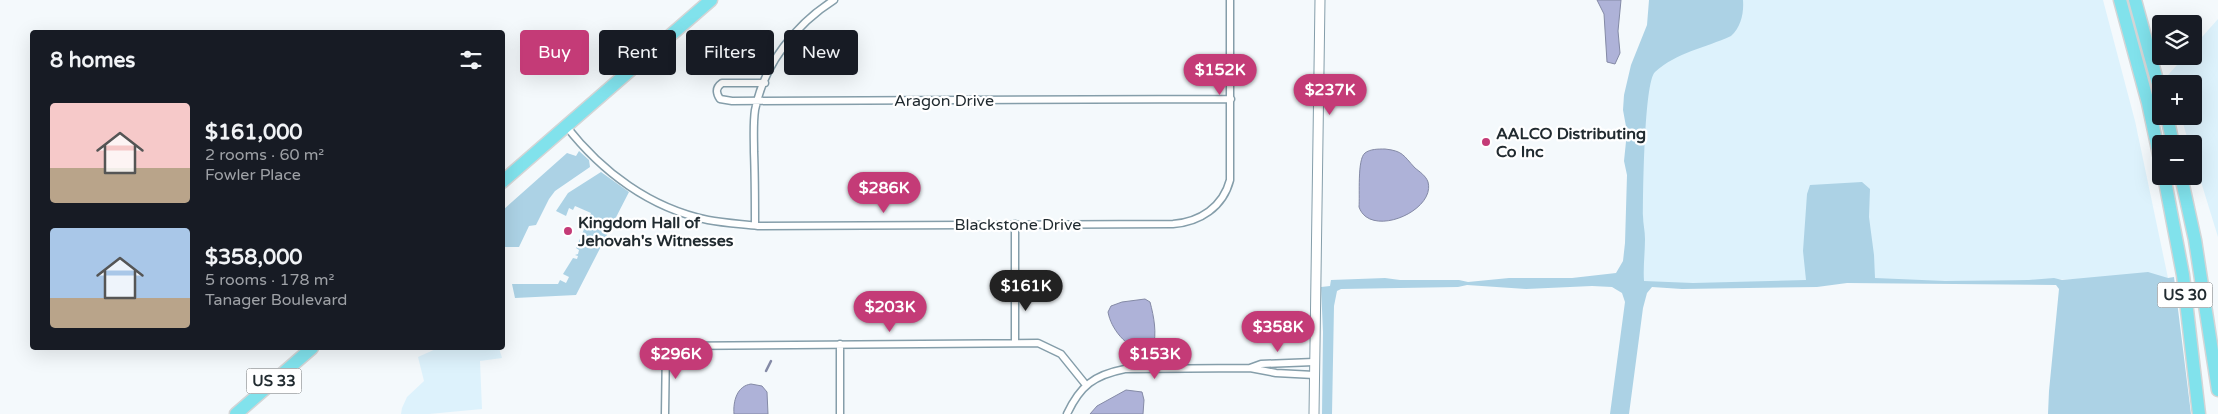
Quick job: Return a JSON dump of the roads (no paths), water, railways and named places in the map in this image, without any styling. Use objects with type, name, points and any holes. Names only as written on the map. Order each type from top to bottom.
[{"type":"highway","points":[[505,179],[711,0]]},
{"type":"highway","points":[[2120,0],[2155,135]]},
{"type":"highway","points":[[2135,0],[2155,75]]},
{"type":"highway","points":[[2140,0],[2145,38]]},
{"type":"highway","name":"US 30","points":[[2166,185],[2183,275],[2199,414]]},
{"type":"highway","name":"US 30","points":[[2183,185],[2194,240],[2218,390]]},
{"type":"highway","name":"US 33","points":[[236,414],[310,350]]},
{"type":"main road","points":[[1314,414],[1320,0]]},
{"type":"street","points":[[755,225],[754,117],[764,83],[779,54],[801,25],[834,0]]},
{"type":"street","points":[[1230,0],[1231,99]]},
{"type":"street","name":"Aragon Drive","points":[[764,83],[722,83],[717,88],[720,100],[758,101],[1231,99]]},
{"type":"street","name":"Blackstone Drive","points":[[566,126],[584,149],[611,174],[657,202],[706,220],[755,225],[1184,223],[1202,217],[1223,197],[1230,180],[1231,99]]},
{"type":"street","points":[[1015,224],[1015,342]]},
{"type":"street","points":[[665,414],[666,346],[1038,343],[1054,350],[1068,361],[1086,385]]},
{"type":"street","points":[[840,344],[840,414]]},
{"type":"street","points":[[1250,368],[1261,364],[1314,362]]},
{"type":"street","points":[[1067,414],[1086,385],[1107,374],[1125,369],[1250,368],[1276,373],[1314,375]]},
{"type":"waterway","points":[[766,371],[771,361]]},
{"type":"place","name":"AALCO Distributing Co Inc","points":[[1486,142]]},
{"type":"place","name":"Kingdom Hall of Jehovah's Witnesses","points":[[568,231]]}]
